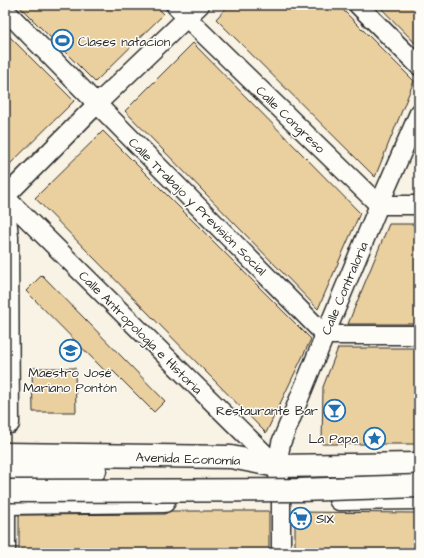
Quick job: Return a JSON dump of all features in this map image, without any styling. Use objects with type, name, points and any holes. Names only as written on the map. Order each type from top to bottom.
[{"type":"main road","name":"Avenida Economía","points":[[5,454],[231,457],[276,466],[419,464]]},
{"type":"main road","points":[[5,470],[239,469],[276,466]]},
{"type":"main road","points":[[5,499],[419,486]]},
{"type":"main road","points":[[5,499],[281,500],[419,498]]},
{"type":"street","name":"Calle Congreso","points":[[175,5],[379,205]]},
{"type":"street","points":[[10,424],[9,237],[5,198],[97,104],[200,5]]},
{"type":"street","points":[[358,5],[419,66]]},
{"type":"street","name":"Calle Trabajo y Previsión Social","points":[[5,10],[325,335]]},
{"type":"street","name":"Calle Contraloria","points":[[276,466],[281,443],[379,205],[419,113]]},
{"type":"street","name":"Calle Antropología e Historia","points":[[5,198],[276,466]]},
{"type":"street","points":[[379,205],[419,205]]},
{"type":"street","points":[[325,335],[419,335]]},
{"type":"street","points":[[276,466],[281,500],[281,553]]},
{"type":"street","points":[[5,499],[6,553]]},
{"type":"building","points":[[18,5],[155,5],[164,14],[95,82]]},
{"type":"building","points":[[229,5],[338,5],[414,81],[375,177],[216,19]]},
{"type":"building","points":[[378,5],[419,5],[419,47]]},
{"type":"building","points":[[5,32],[74,101],[5,169]]},
{"type":"building","points":[[193,43],[360,213],[318,309],[125,111]]},
{"type":"building","points":[[103,131],[311,339],[266,433],[35,198]]},
{"type":"building","points":[[389,224],[419,224],[419,324],[348,324]]},
{"type":"building","points":[[42,275],[165,401],[154,412],[112,370],[108,374],[26,291]]},
{"type":"building","points":[[338,348],[419,348],[419,444],[322,444],[323,387]]},
{"type":"building","points":[[32,368],[75,368],[76,412],[33,412]]},
{"type":"building","points":[[171,511],[269,511],[269,553],[19,553],[19,515],[164,514]]},
{"type":"building","points":[[295,512],[419,513],[419,553],[295,553]]},
{"type":"place","name":"Clases natacion","points":[[63,41]]},
{"type":"place","name":"Maestro José Mariano Pontón","points":[[70,350]]},
{"type":"place","name":"Restaurante Bar","points":[[334,410]]},
{"type":"place","name":"La Papa","points":[[374,438]]},
{"type":"place","name":"SIX","points":[[301,518]]}]
